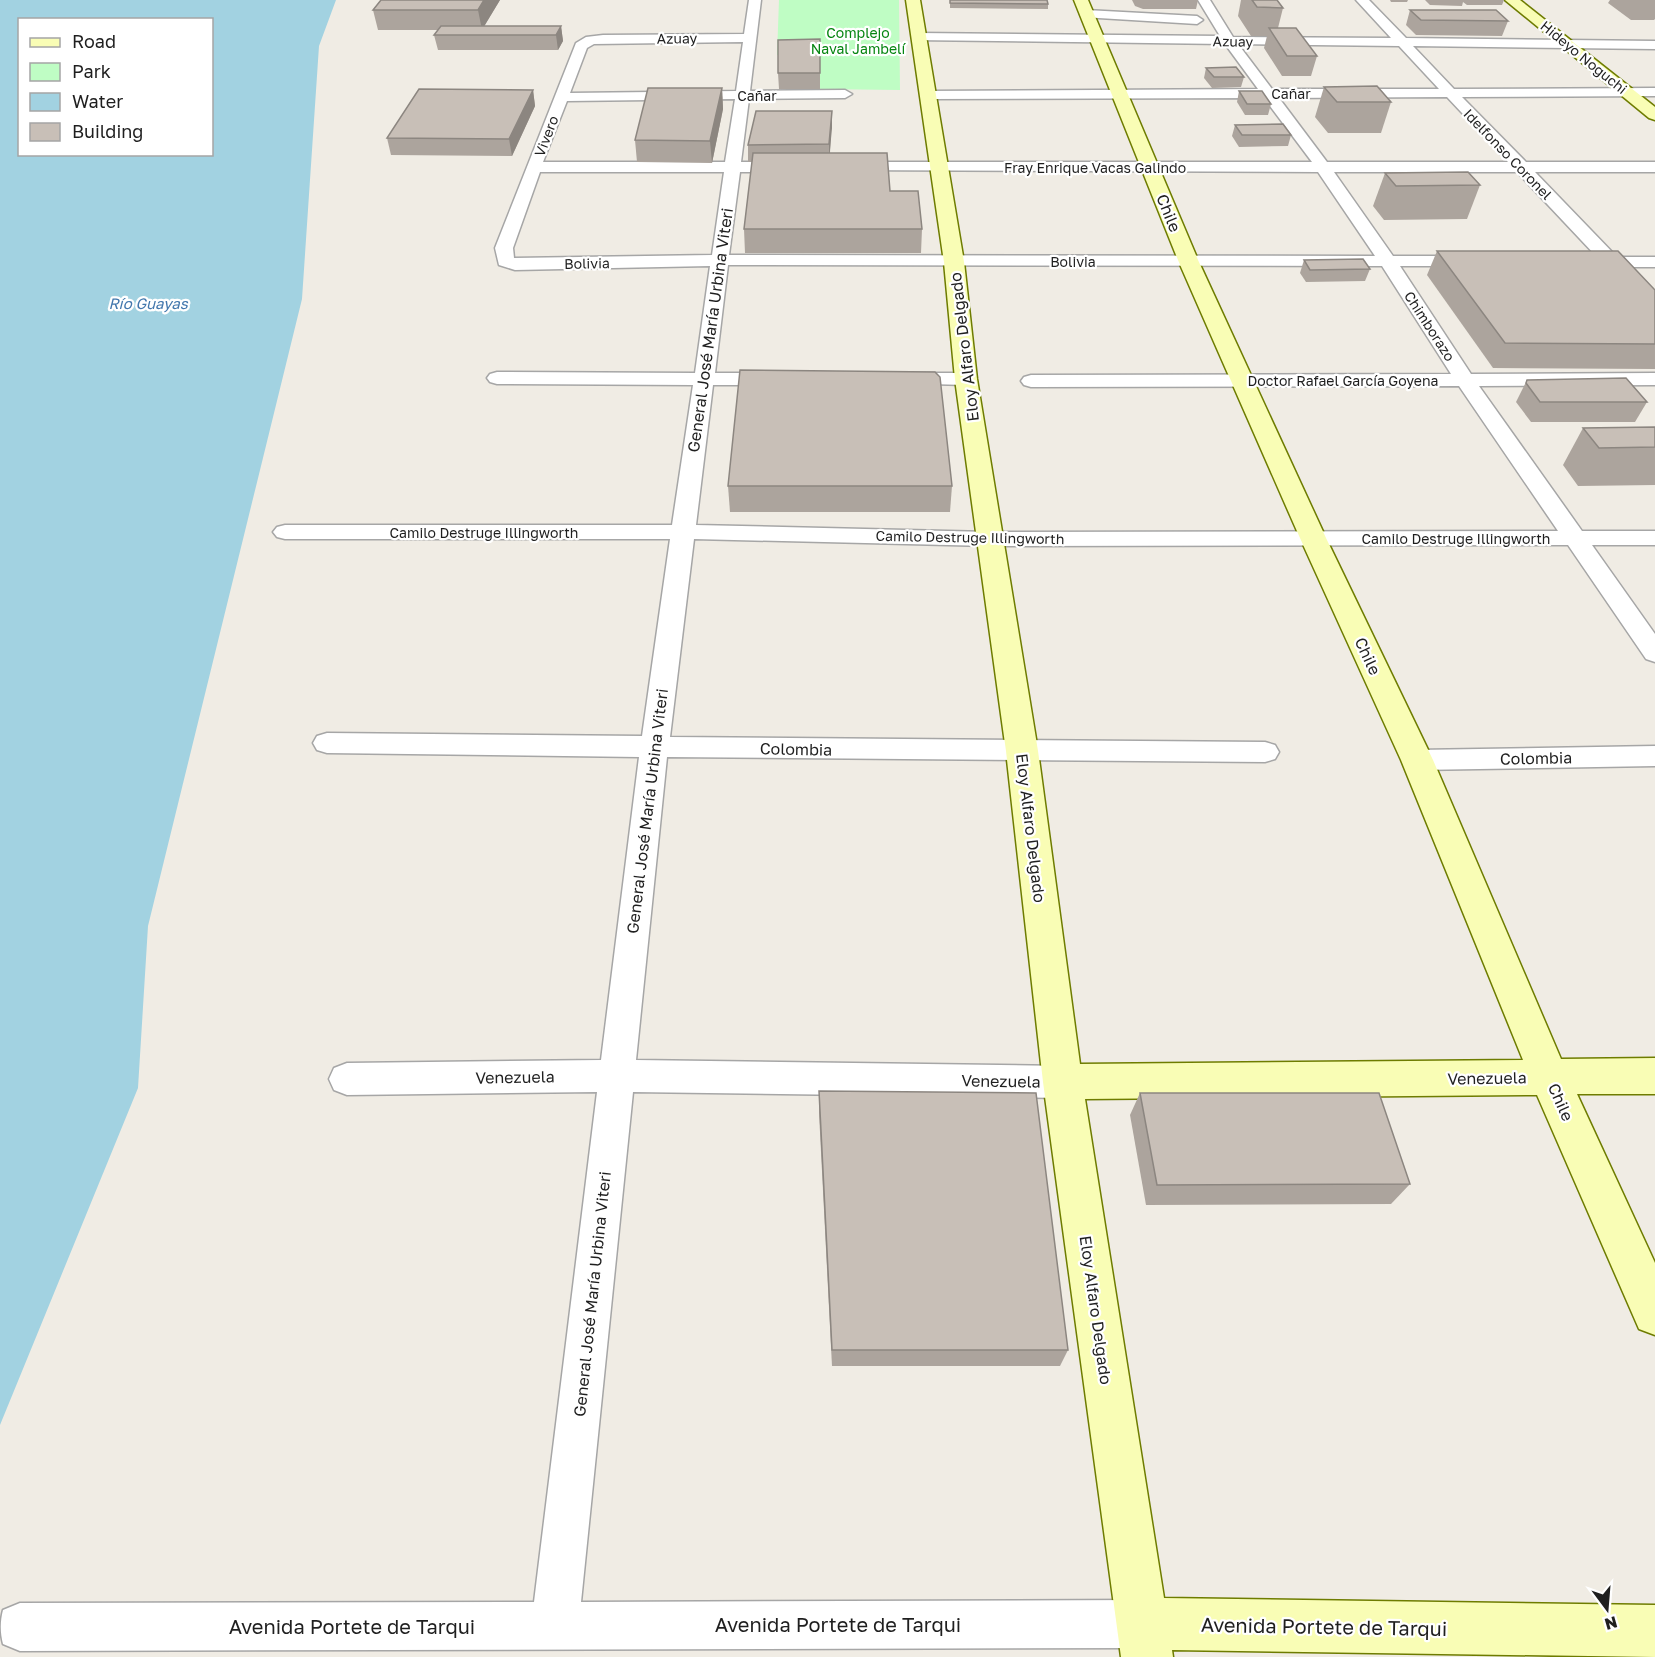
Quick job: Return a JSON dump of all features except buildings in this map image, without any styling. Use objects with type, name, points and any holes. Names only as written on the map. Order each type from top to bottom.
[{"type":"main road","name":"Eloy Alfaro Delgado","points":[[913,0],[954,262],[966,379],[1022,752],[1063,1082],[1144,1640]]},
{"type":"main road","name":"Chile","points":[[1081,0],[1188,260],[1313,538],[1417,760],[1550,1077],[1655,1312]]},
{"type":"main road","name":"Hideyo Noguchi","points":[[1512,0],[1655,115]]},
{"type":"main road","name":"Venezuela","points":[[1063,1082],[1655,1076]]},
{"type":"main road","name":"Avenida Portete de Tarqui","points":[[1144,1640],[1655,1631]]},
{"type":"street","name":"General José María Urbina Viteri","points":[[555,1625],[654,748],[755,0]]},
{"type":"street","name":"Chimborazo","points":[[1204,0],[1229,41],[1323,167],[1388,261],[1465,380],[1655,653]]},
{"type":"street","name":"Idelfonso Coronel","points":[[1362,0],[1655,307]]},
{"type":"street","points":[[1086,14],[1216,20]]},
{"type":"street","name":"Azuay","points":[[603,39],[750,38]]},
{"type":"street","name":"Azuay","points":[[918,38],[1655,45]]},
{"type":"street","name":"Vivero","points":[[504,248],[581,46],[591,40],[603,39]]},
{"type":"street","name":"Cañar","points":[[928,95],[1655,92]]},
{"type":"street","name":"Cañar","points":[[562,97],[845,94]]},
{"type":"street","points":[[533,168],[766,167]]},
{"type":"street","name":"Fray Enrique Vacas Galindo","points":[[832,167],[1655,167]]},
{"type":"street","name":"Bolivia","points":[[504,248],[505,261],[514,265],[720,260],[1494,261]]},
{"type":"street","points":[[1564,261],[1655,262]]},
{"type":"street","points":[[497,378],[799,379]]},
{"type":"street","points":[[883,379],[966,379]]},
{"type":"street","name":"Doctor Rafael García Goyena","points":[[1031,381],[1655,379]]},
{"type":"street","name":"Camilo Destruge Illingworth","points":[[285,532],[683,532],[989,539],[1655,538]]},
{"type":"street","name":"Colombia","points":[[327,743],[1022,752],[1265,752]]},
{"type":"street","name":"Colombia","points":[[1417,760],[1655,756]]},
{"type":"street","name":"Venezuela","points":[[347,1079],[617,1076],[1063,1082]]},
{"type":"street","name":"Avenida Portete de Tarqui","points":[[20,1627],[555,1625],[1144,1640]]},
{"type":"green space","name":"Complejo Naval Jambelí","points":[[779,0],[899,0],[900,90],[820,89],[820,55],[777,55]]},
{"type":"water","name":"Río Guayas","points":[[0,0],[336,0],[319,46],[302,299],[148,926],[138,1088],[0,1425]]}]
